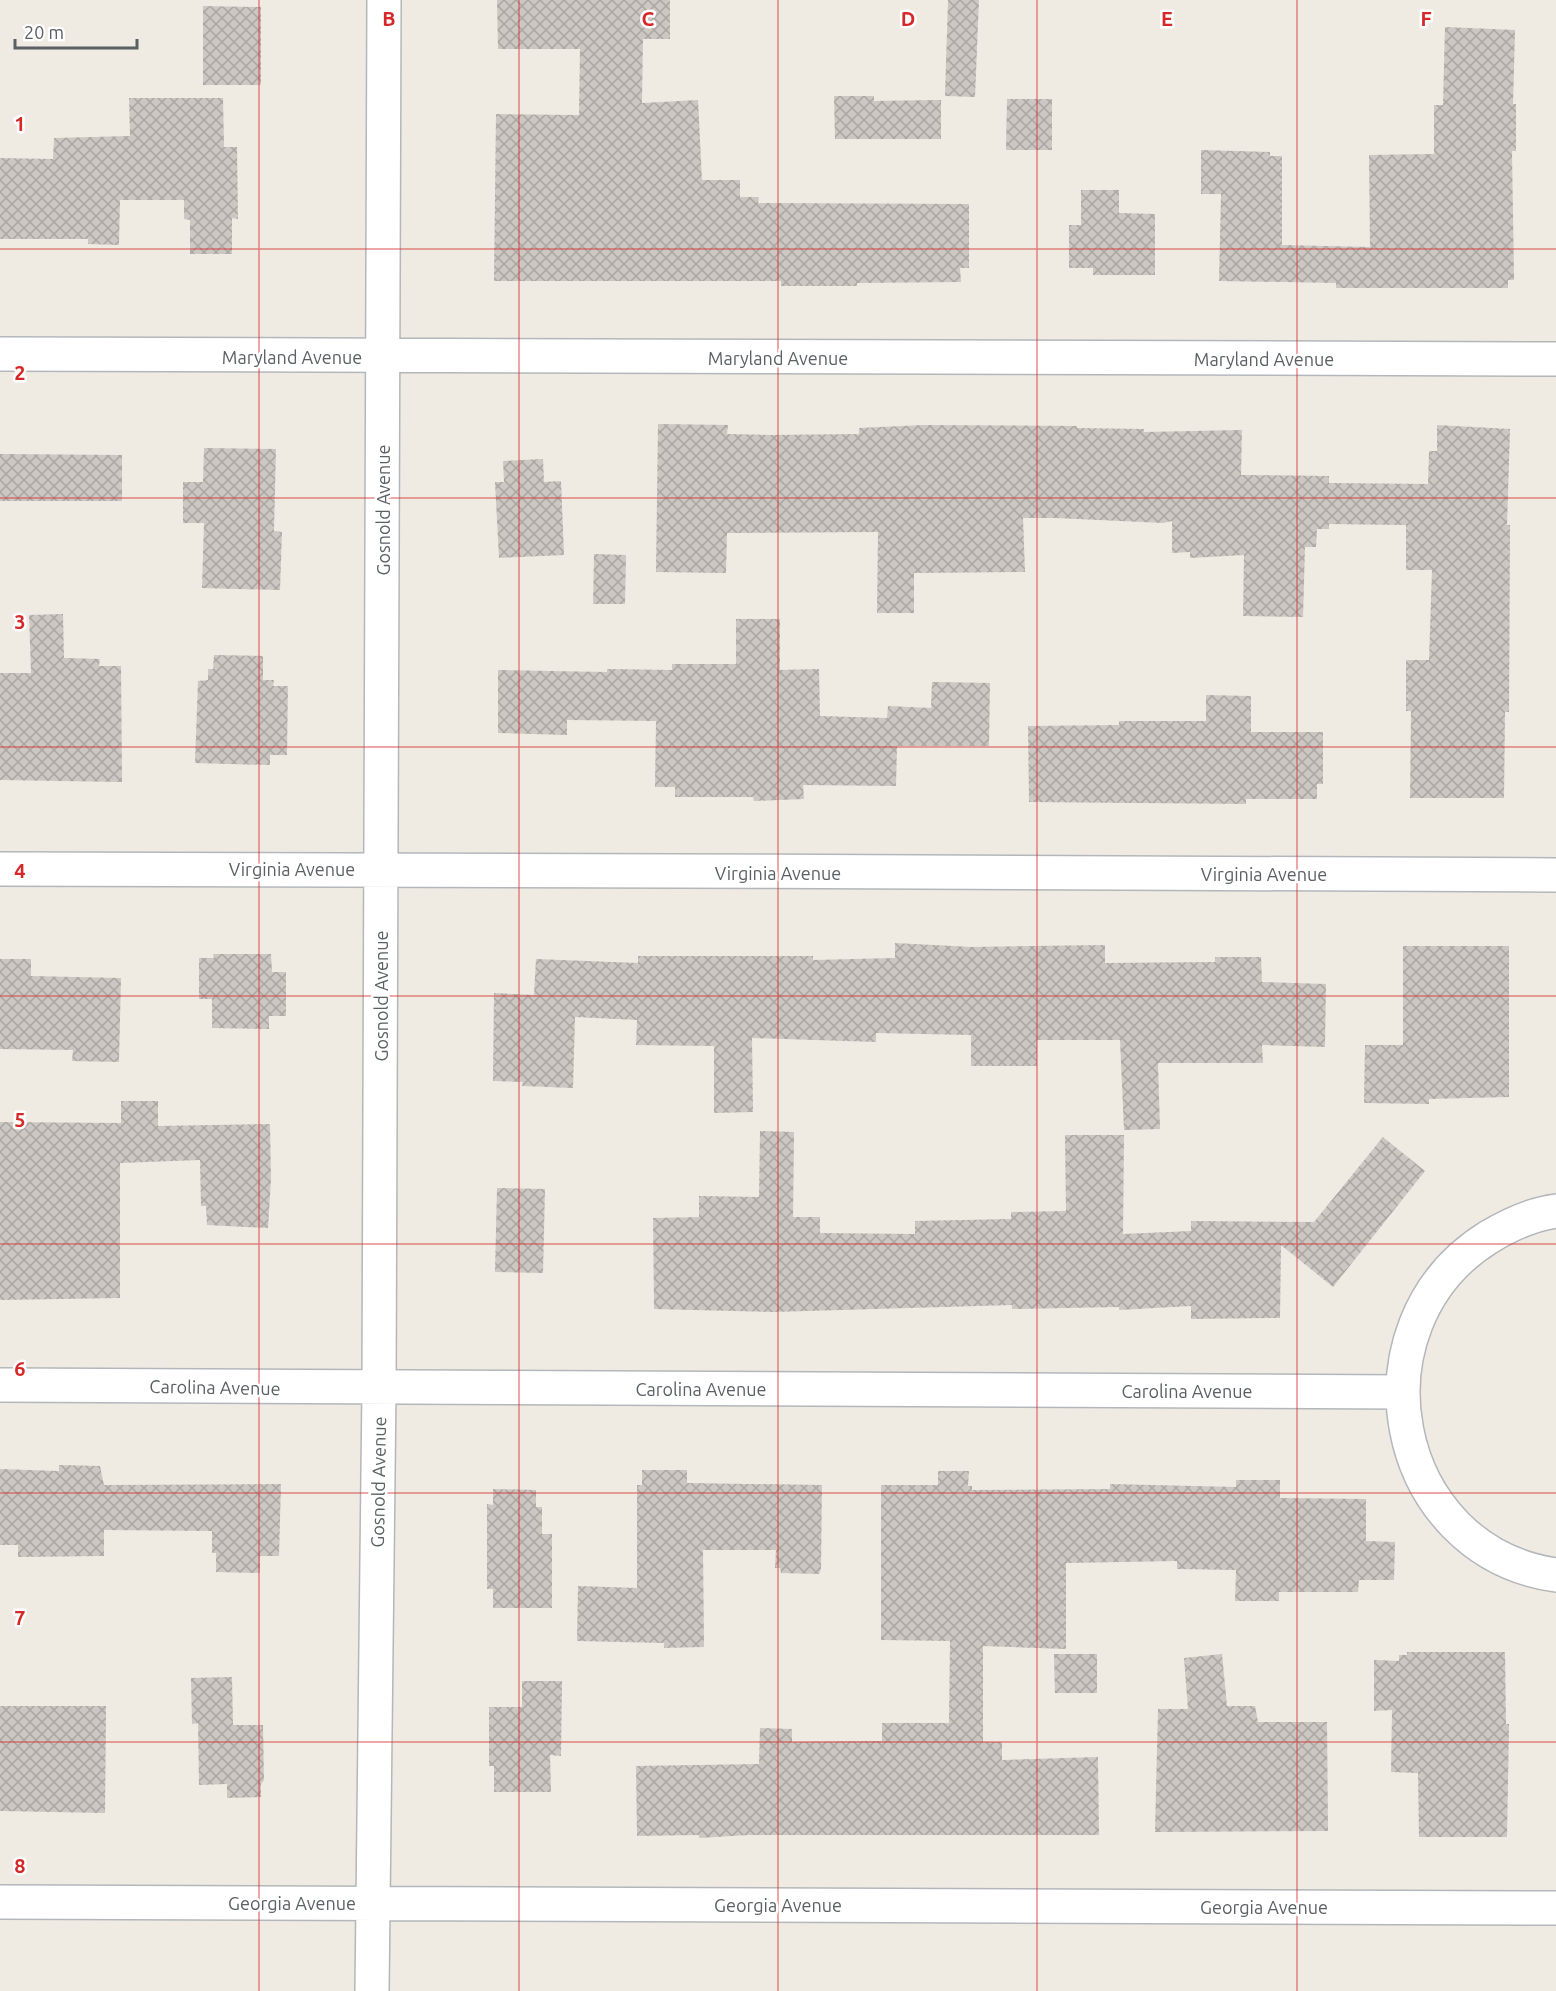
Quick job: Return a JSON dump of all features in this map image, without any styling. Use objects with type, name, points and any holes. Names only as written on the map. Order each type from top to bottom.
[{"type":"street","name":"Gosnold Avenue","points":[[372,1991],[379,1388],[384,0]]},
{"type":"street","name":"Maryland Avenue","points":[[0,354],[1556,359]]},
{"type":"street","name":"Virginia Avenue","points":[[0,869],[382,868],[720,873],[1556,875]]},
{"type":"street","points":[[1556,1211],[1507,1226],[1472,1248],[1442,1277],[1420,1312],[1406,1352],[1401,1392],[1405,1433],[1419,1472],[1440,1507],[1468,1536],[1503,1558],[1541,1573],[1556,1575]]},
{"type":"street","name":"Carolina Avenue","points":[[0,1385],[1401,1392]]},
{"type":"street","name":"Georgia Avenue","points":[[0,1902],[1556,1908]]},
{"type":"building","points":[[497,0],[670,0],[670,39],[643,39],[642,103],[698,100],[702,180],[740,180],[740,197],[759,197],[758,203],[969,204],[969,268],[960,268],[961,282],[781,286],[781,281],[494,281],[496,114],[579,115],[580,49],[498,49]]},
{"type":"building","points":[[948,0],[979,0],[975,97],[945,96]]},
{"type":"building","points":[[203,6],[261,7],[261,85],[203,85]]},
{"type":"building","points":[[1445,27],[1515,30],[1513,104],[1516,104],[1516,151],[1512,151],[1514,280],[1508,280],[1508,288],[1336,288],[1336,283],[1219,281],[1221,194],[1201,194],[1201,150],[1270,152],[1270,156],[1282,156],[1282,245],[1370,247],[1369,155],[1434,154],[1434,105],[1443,105]]},
{"type":"building","points":[[834,96],[874,96],[874,101],[941,100],[941,139],[835,139]]},
{"type":"building","points":[[129,98],[223,98],[224,147],[237,147],[238,219],[232,218],[232,254],[190,254],[190,220],[184,219],[184,200],[120,200],[119,245],[88,244],[88,239],[0,239],[0,158],[53,159],[54,138],[130,136]]},
{"type":"building","points":[[1007,99],[1052,99],[1052,150],[1006,150]]},
{"type":"building","points":[[1081,190],[1119,190],[1119,213],[1155,214],[1155,275],[1093,275],[1093,268],[1069,268],[1069,225],[1081,225]]},
{"type":"building","points":[[658,424],[728,425],[727,434],[770,435],[859,434],[859,428],[923,425],[1077,426],[1077,428],[1144,429],[1144,432],[1242,430],[1241,475],[1329,476],[1329,483],[1428,484],[1429,451],[1437,451],[1437,425],[1510,429],[1507,525],[1510,525],[1509,712],[1505,712],[1504,798],[1410,798],[1411,711],[1406,711],[1406,660],[1429,660],[1432,570],[1406,570],[1406,525],[1329,524],[1329,529],[1317,529],[1316,547],[1305,547],[1303,617],[1243,616],[1244,555],[1190,558],[1190,552],[1172,553],[1172,521],[1163,523],[1056,518],[1023,518],[1025,572],[914,573],[914,613],[877,613],[878,532],[727,533],[726,573],[656,572]]},
{"type":"building","points":[[204,448],[276,449],[274,531],[282,532],[280,590],[202,588],[204,523],[183,523],[183,482],[203,482]]},
{"type":"building","points":[[0,454],[122,455],[122,501],[0,501]]},
{"type":"building","points":[[543,459],[544,482],[561,481],[564,555],[499,558],[495,482],[504,482],[503,461]]},
{"type":"building","points":[[594,554],[626,555],[625,604],[593,604]]},
{"type":"building","points":[[63,614],[64,658],[100,659],[99,666],[121,666],[122,782],[0,780],[0,673],[31,673],[29,615]]},
{"type":"building","points":[[736,619],[780,619],[780,670],[819,669],[820,716],[887,718],[888,706],[931,708],[932,682],[990,683],[989,746],[897,746],[896,786],[803,785],[804,799],[754,801],[753,797],[675,797],[675,787],[655,787],[656,721],[567,720],[567,735],[498,733],[498,670],[607,672],[607,669],[672,670],[672,664],[736,664]]},
{"type":"building","points":[[214,655],[263,656],[263,680],[274,680],[273,686],[288,686],[287,755],[270,755],[270,765],[195,763],[198,681],[208,680],[208,669],[213,669]]},
{"type":"building","points":[[1206,695],[1251,696],[1251,732],[1323,732],[1323,784],[1317,784],[1317,799],[1246,799],[1246,804],[1029,802],[1028,726],[1119,725],[1119,721],[1206,721]]},
{"type":"building","points":[[895,943],[972,947],[1105,945],[1105,963],[1215,962],[1215,957],[1261,957],[1262,982],[1326,984],[1325,1047],[1262,1045],[1263,1063],[1158,1063],[1160,1129],[1124,1130],[1120,1040],[1037,1040],[1037,1066],[971,1066],[971,1035],[876,1033],[876,1042],[752,1038],[753,1112],[714,1113],[714,1046],[636,1045],[637,1020],[575,1017],[573,1088],[522,1086],[523,1082],[493,1081],[494,993],[534,995],[536,959],[638,963],[638,956],[813,956],[813,960],[895,958]]},
{"type":"building","points":[[1403,946],[1509,946],[1509,1097],[1429,1099],[1429,1104],[1364,1103],[1365,1045],[1403,1045]]},
{"type":"building","points":[[213,954],[271,954],[272,972],[286,972],[286,1016],[269,1016],[269,1029],[212,1028],[212,999],[199,999],[199,958],[214,958]]},
{"type":"building","points":[[0,959],[31,959],[31,976],[121,978],[119,1062],[72,1061],[73,1050],[0,1049]]},
{"type":"building","points":[[121,1101],[158,1101],[158,1126],[270,1124],[271,1179],[268,1228],[207,1225],[206,1206],[201,1206],[200,1160],[120,1163],[120,1298],[0,1300],[0,1122],[121,1123]]},
{"type":"building","points":[[760,1131],[794,1132],[793,1217],[820,1217],[820,1233],[915,1234],[915,1221],[1011,1219],[1011,1212],[1066,1211],[1065,1135],[1124,1135],[1123,1234],[1191,1231],[1191,1221],[1314,1222],[1383,1137],[1425,1171],[1333,1287],[1281,1245],[1280,1318],[1191,1319],[1191,1306],[1119,1310],[1119,1307],[1012,1309],[1012,1305],[773,1312],[654,1309],[653,1218],[699,1217],[699,1196],[759,1197]]},
{"type":"building","points":[[497,1188],[545,1189],[543,1273],[495,1272]]},
{"type":"building","points":[[59,1465],[100,1466],[104,1485],[281,1484],[279,1556],[260,1556],[260,1573],[216,1572],[216,1553],[212,1553],[212,1531],[104,1530],[104,1556],[18,1557],[18,1545],[0,1545],[0,1469],[59,1471]]},
{"type":"building","points":[[642,1470],[687,1470],[687,1483],[822,1485],[821,1569],[819,1574],[781,1573],[780,1568],[775,1568],[776,1550],[703,1550],[704,1647],[664,1648],[664,1643],[577,1641],[578,1586],[637,1588],[637,1485],[642,1485]]},
{"type":"building","points":[[938,1471],[969,1471],[968,1486],[972,1486],[972,1490],[1110,1489],[1110,1484],[1236,1487],[1236,1480],[1280,1480],[1280,1498],[1366,1499],[1366,1541],[1395,1542],[1394,1580],[1359,1580],[1358,1592],[1279,1592],[1279,1601],[1235,1601],[1236,1570],[1177,1569],[1177,1561],[1066,1563],[1066,1649],[983,1646],[983,1742],[1002,1742],[1002,1760],[1098,1757],[1099,1835],[748,1835],[699,1838],[699,1835],[637,1836],[636,1766],[759,1764],[760,1728],[792,1729],[792,1742],[882,1741],[882,1723],[949,1723],[950,1641],[881,1640],[881,1485],[938,1485]]},
{"type":"building","points":[[493,1489],[536,1490],[536,1507],[542,1507],[542,1534],[552,1534],[552,1608],[493,1608],[493,1589],[487,1589],[487,1504],[493,1505]]},
{"type":"building","points":[[1407,1652],[1505,1652],[1506,1724],[1509,1724],[1507,1837],[1419,1837],[1418,1773],[1391,1772],[1392,1710],[1374,1711],[1374,1660],[1399,1661],[1399,1655],[1407,1655]]},
{"type":"building","points":[[1054,1654],[1097,1654],[1097,1693],[1055,1693]]},
{"type":"building","points":[[1222,1654],[1227,1706],[1255,1706],[1258,1722],[1327,1722],[1328,1831],[1155,1832],[1158,1709],[1188,1709],[1184,1658]]},
{"type":"building","points":[[232,1677],[233,1725],[263,1725],[264,1780],[261,1784],[261,1797],[227,1798],[227,1784],[199,1785],[198,1723],[192,1724],[191,1678]]},
{"type":"building","points":[[522,1681],[562,1681],[561,1756],[550,1755],[551,1792],[494,1792],[494,1766],[489,1766],[489,1707],[522,1707]]},
{"type":"building","points":[[0,1706],[106,1706],[105,1813],[0,1811]]}]
